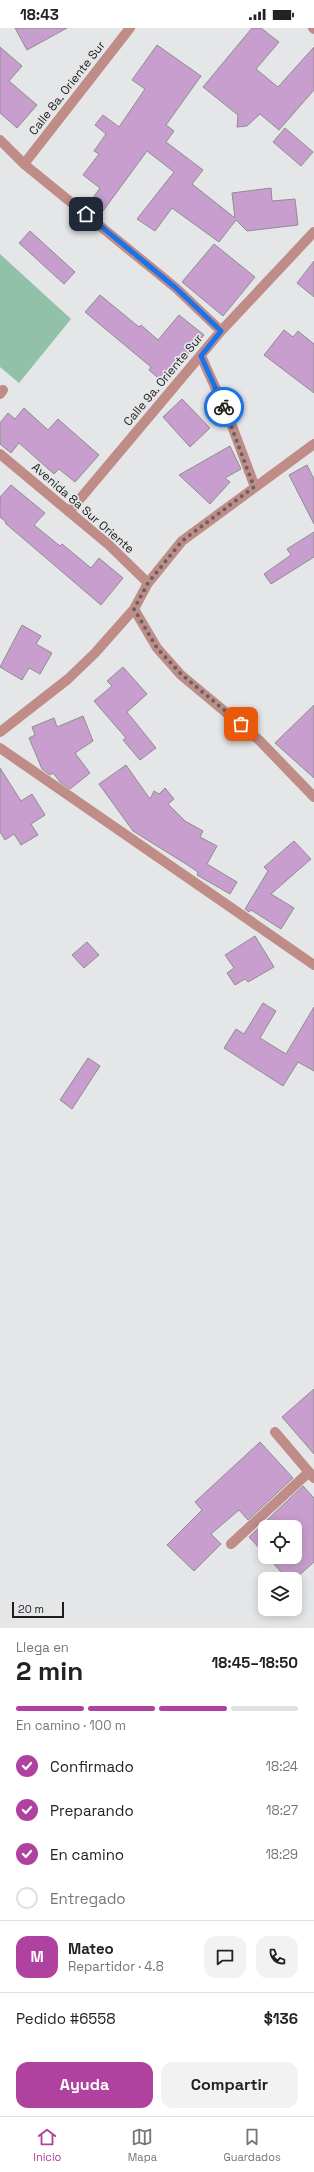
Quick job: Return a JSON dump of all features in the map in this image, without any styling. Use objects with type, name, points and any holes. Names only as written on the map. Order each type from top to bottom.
[{"type":"street","name":"Calle 8a. Oriente Sur","points":[[24,164],[130,28]]},
{"type":"street","points":[[0,140],[24,164],[176,288],[221,331]]},
{"type":"street","name":"Calle 9a. Oriente Sur","points":[[69,512],[221,331],[314,232]]},
{"type":"street","points":[[201,356],[229,418],[254,487]]},
{"type":"street","points":[[0,732],[68,679],[95,652],[134,609],[148,583],[182,541],[314,444]]},
{"type":"street","name":"Avenida 8a Sur Oriente","points":[[0,454],[109,545],[148,583]]},
{"type":"street","points":[[134,609],[157,648],[181,674],[259,740],[314,797]]},
{"type":"street","points":[[0,748],[314,965]]},
{"type":"street","points":[[231,1544],[311,1475],[275,1432]]},
{"type":"green space","points":[[0,254],[71,319],[19,383],[0,367]]},
{"type":"building","points":[[15,28],[67,28],[27,50]]},
{"type":"building","points":[[252,28],[261,28],[279,42],[256,69],[278,87],[314,47],[314,90],[279,130],[260,114],[247,126],[237,127],[238,115],[203,87]]},
{"type":"building","points":[[157,45],[201,76],[166,125],[174,131],[166,142],[203,170],[192,184],[235,218],[232,193],[271,188],[272,201],[295,199],[298,225],[247,231],[236,220],[219,242],[172,208],[155,231],[137,219],[174,172],[147,151],[103,211],[90,202],[100,188],[83,175],[99,154],[94,151],[106,134],[95,125],[103,115],[119,127],[145,89],[132,80]]},
{"type":"building","points":[[0,47],[22,66],[9,81],[37,105],[17,128],[0,113]]},
{"type":"building","points":[[285,128],[313,152],[301,166],[273,142]]},
{"type":"building","points":[[30,231],[75,272],[64,284],[19,243]]},
{"type":"building","points":[[214,244],[255,277],[223,316],[182,282]]},
{"type":"building","points":[[314,261],[314,297],[297,283]]},
{"type":"building","points":[[100,295],[139,327],[141,325],[158,340],[179,315],[204,335],[164,383],[149,370],[151,367],[85,312]]},
{"type":"building","points":[[284,330],[293,337],[298,331],[314,344],[314,393],[264,355]]},
{"type":"building","points":[[182,399],[210,428],[190,447],[163,417]]},
{"type":"building","points":[[24,408],[48,430],[58,419],[99,455],[75,482],[59,469],[54,474],[19,443],[11,453],[0,444],[0,423],[8,413],[15,419]]},
{"type":"building","points":[[230,446],[241,469],[225,478],[230,482],[210,504],[179,475]]},
{"type":"building","points":[[307,465],[314,479],[314,524],[289,475]]},
{"type":"building","points":[[11,485],[45,513],[34,525],[60,546],[62,544],[91,568],[99,558],[123,578],[101,605],[5,523],[6,522],[0,517],[0,497]]},
{"type":"building","points":[[314,532],[314,557],[271,584],[264,574],[291,555],[287,549]]},
{"type":"building","points":[[22,625],[41,636],[36,644],[52,653],[40,674],[29,668],[22,680],[0,667]]},
{"type":"building","points":[[123,667],[147,694],[127,712],[156,748],[140,760],[123,740],[126,738],[94,701],[112,686],[107,681]]},
{"type":"building","points":[[314,705],[314,778],[275,743]]},
{"type":"building","points":[[83,716],[93,741],[75,753],[90,773],[70,789],[60,782],[53,773],[50,775],[42,769],[29,738],[35,735],[32,727],[54,718],[57,727]]},
{"type":"building","points":[[126,765],[150,799],[154,791],[159,794],[165,788],[174,799],[168,804],[185,821],[203,831],[200,837],[217,846],[207,864],[237,882],[230,894],[197,875],[198,872],[133,831],[99,784]]},
{"type":"building","points":[[0,768],[21,801],[32,794],[45,815],[31,824],[38,835],[21,845],[14,834],[5,840],[0,832]]},
{"type":"building","points":[[294,841],[311,859],[271,894],[294,908],[281,929],[251,910],[249,912],[245,909],[268,871],[264,867]]},
{"type":"building","points":[[255,936],[274,967],[248,982],[245,979],[235,985],[227,973],[234,968],[225,955]]},
{"type":"building","points":[[87,942],[99,955],[84,968],[72,955]]},
{"type":"building","points":[[263,1003],[276,1011],[260,1038],[286,1054],[314,1007],[314,1071],[298,1062],[283,1086],[224,1048],[236,1029],[244,1034]]},
{"type":"building","points":[[88,1058],[100,1066],[72,1109],[60,1100]]},
{"type":"building","points":[[314,1389],[314,1454],[282,1417]]},
{"type":"building","points":[[260,1442],[293,1478],[248,1520],[239,1510],[211,1534],[221,1544],[194,1571],[167,1545],[202,1510],[195,1502]]},
{"type":"building","points":[[303,1486],[314,1498],[314,1562],[302,1573],[281,1572],[274,1564],[302,1564],[302,1520],[267,1520]]},
{"type":"building","points":[[258,1528],[258,1547],[249,1537]]},
{"type":"way so far","points":[[224,407],[239,443],[254,487],[182,541],[148,583],[134,609],[157,648],[181,674],[241,724]]},
{"type":"route","points":[[86,214],[176,288],[221,331],[201,356],[224,407]]}]
